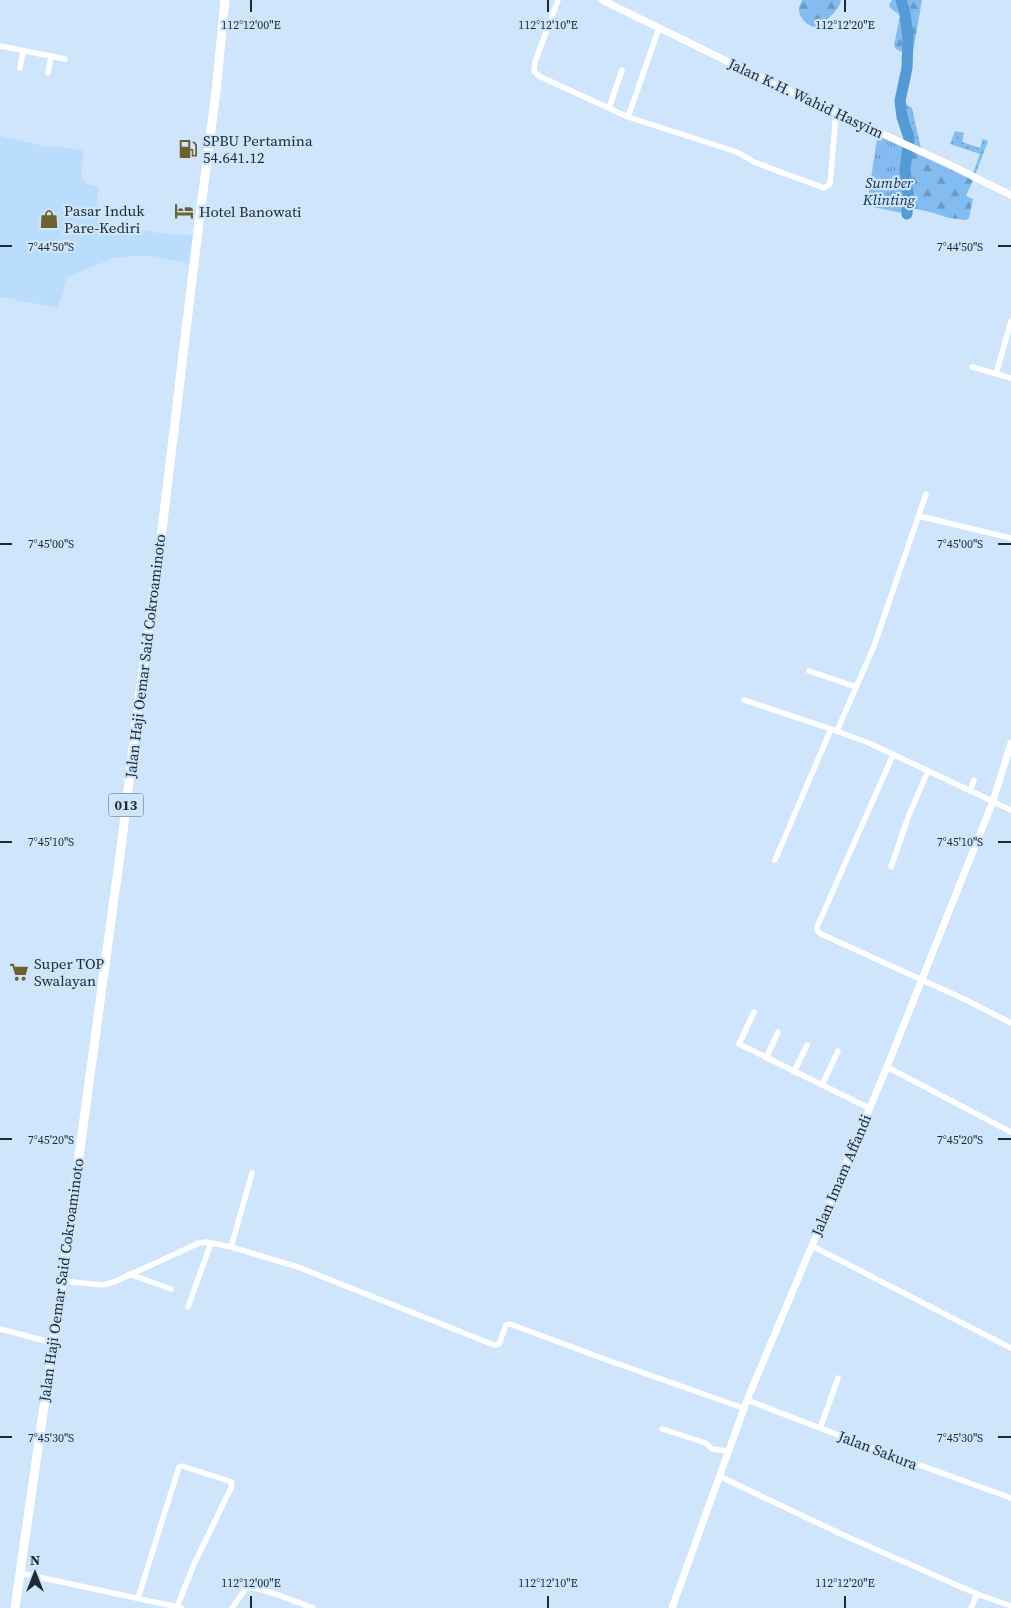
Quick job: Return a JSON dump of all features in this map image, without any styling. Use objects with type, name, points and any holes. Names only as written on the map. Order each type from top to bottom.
[{"type":"main road","name":"Jalan Haji Oemar Said Cokroaminoto","points":[[15,1608],[121,848],[216,92],[225,0]]},
{"type":"street","points":[[558,0],[535,62],[534,71],[539,76],[628,118],[737,152],[754,162],[824,188],[830,184],[836,113]]},
{"type":"street","name":"Jalan K.H. Wahid Hasyim","points":[[602,0],[1011,195]]},
{"type":"street","points":[[628,118],[659,28]]},
{"type":"street","points":[[0,46],[65,59]]},
{"type":"street","points":[[20,68],[23,51]]},
{"type":"street","points":[[48,73],[51,56]]},
{"type":"street","points":[[609,108],[622,70]]},
{"type":"street","points":[[996,374],[1011,321]]},
{"type":"street","points":[[972,367],[1011,378]]},
{"type":"street","points":[[775,860],[874,646],[926,494]]},
{"type":"street","points":[[919,516],[1011,538]]},
{"type":"street","points":[[809,671],[856,687]]},
{"type":"street","points":[[744,700],[869,743],[1011,810]]},
{"type":"street","name":"Jalan Imam Affandi","points":[[672,1608],[746,1400],[887,1068],[993,801],[1011,742]]},
{"type":"street","points":[[893,754],[817,926],[817,930],[821,934],[966,1000],[1011,1023]]},
{"type":"street","points":[[891,867],[909,815],[928,771]]},
{"type":"street","points":[[970,791],[974,780]]},
{"type":"street","points":[[754,1012],[739,1044],[870,1108]]},
{"type":"street","points":[[766,1058],[778,1032]]},
{"type":"street","points":[[794,1072],[807,1045]]},
{"type":"street","points":[[822,1085],[838,1051]]},
{"type":"street","points":[[887,1068],[1011,1132]]},
{"type":"street","points":[[231,1247],[252,1173]]},
{"type":"street","points":[[62,1281],[103,1285],[199,1242],[211,1243],[231,1247],[332,1279],[494,1345],[499,1344],[506,1325],[510,1324],[744,1408]]},
{"type":"street","points":[[188,1307],[211,1243]]},
{"type":"street","points":[[812,1246],[1011,1348]]},
{"type":"street","points":[[129,1274],[171,1289]]},
{"type":"street","points":[[0,1329],[53,1343]]},
{"type":"street","points":[[820,1428],[838,1378]]},
{"type":"street","name":"Jalan Sakura","points":[[746,1400],[1011,1498]]},
{"type":"street","points":[[662,1429],[706,1443],[712,1449],[728,1451]]},
{"type":"street","points":[[20,1573],[180,1607],[194,1564],[231,1488],[232,1482],[182,1466],[179,1468],[138,1598]]},
{"type":"street","points":[[719,1476],[841,1534],[977,1594],[1011,1606]]},
{"type":"street","points":[[232,1608],[246,1588],[250,1587],[313,1608]]},
{"type":"street","points":[[971,1608],[977,1594]]},
{"type":"shaded area","name":"Pasar Induk Pare-Kediri","points":[[0,136],[48,147],[56,146],[82,150],[81,179],[87,184],[99,187],[97,199],[99,222],[158,233],[197,236],[194,265],[152,256],[114,258],[67,277],[58,308],[0,297]]},
{"type":"green space","points":[[802,0],[841,0],[838,8],[830,16],[814,27],[801,17],[799,8]]},
{"type":"green space","points":[[892,0],[922,0],[912,57],[896,49],[894,45],[900,16],[889,5]]},
{"type":"green space","points":[[902,99],[905,99],[907,105],[912,108],[922,153],[909,147],[901,110]]},
{"type":"green space","points":[[955,131],[964,133],[962,142],[980,148],[983,139],[988,141],[974,178],[972,176],[980,154],[950,144]]},
{"type":"green space","name":"Sumber Klinting","points":[[878,132],[909,147],[905,170],[908,194],[907,214],[867,205]]},
{"type":"green space","points":[[909,147],[974,178],[966,196],[973,199],[969,218],[966,220],[949,218],[908,207],[905,170]]},
{"type":"waterway","points":[[901,0],[905,13],[908,38],[907,68],[900,101],[902,117],[909,138],[905,170],[908,194],[907,214]]},
{"type":"place","name":"SPBU Pertamina 54.641.12","points":[[188,149]]},
{"type":"place","name":"Hotel Banowati","points":[[184,211]]},
{"type":"place","name":"Pasar Induk Pare-Kediri","points":[[49,219]]},
{"type":"place","name":"Super TOP Swalayan","points":[[19,972]]}]
